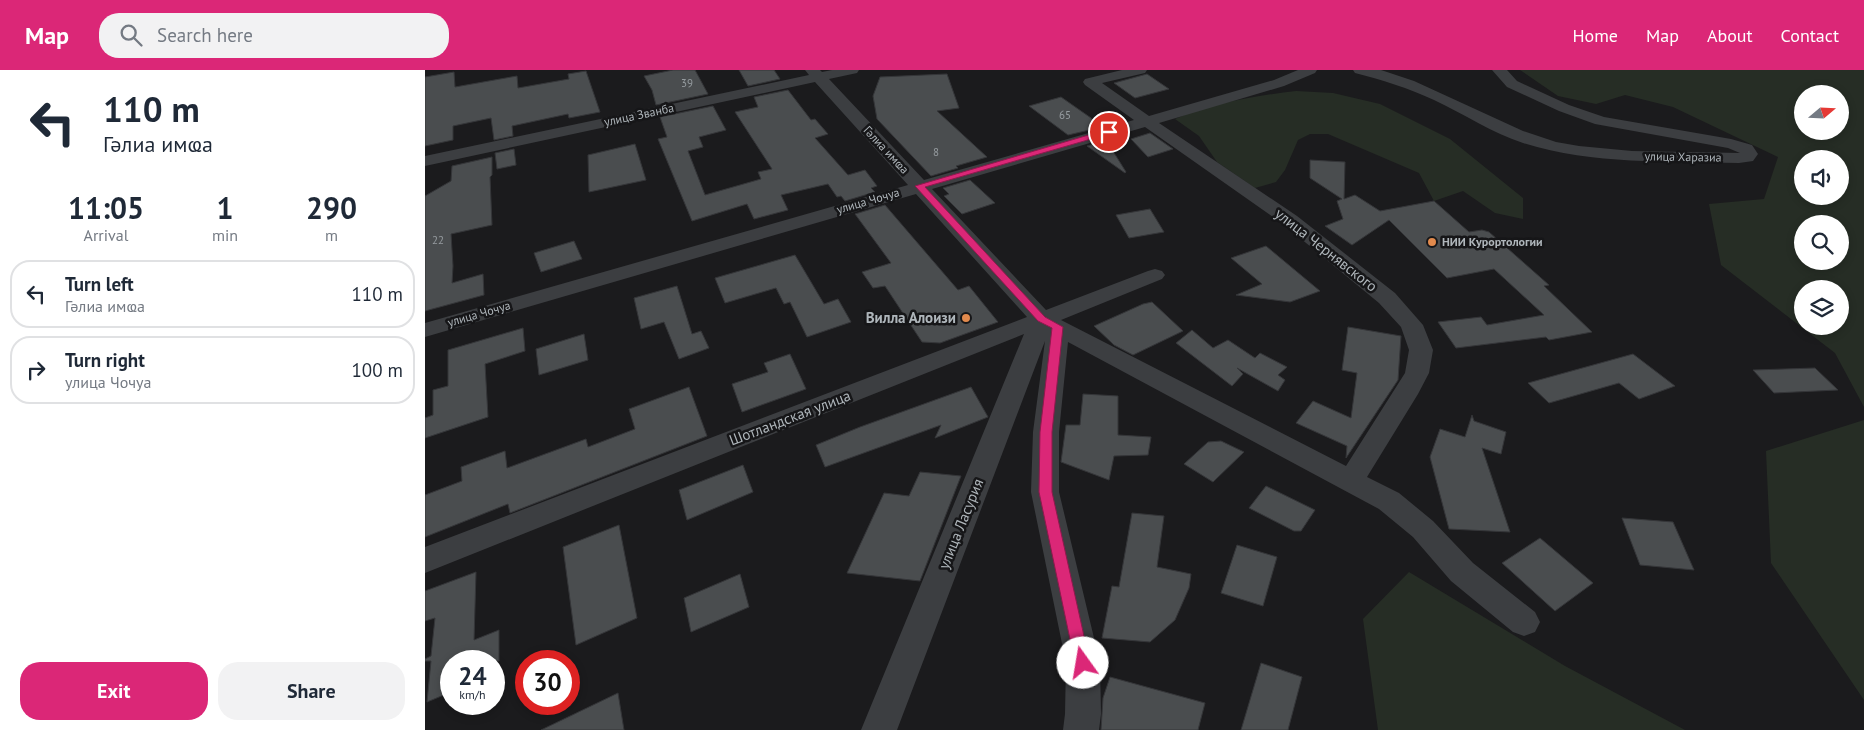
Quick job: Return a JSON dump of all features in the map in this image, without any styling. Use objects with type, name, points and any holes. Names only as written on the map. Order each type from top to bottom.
[{"type":"street","name":"улица Званба","points":[[425,161],[815,74],[852,70]]},
{"type":"street","name":"улица Чернявского","points":[[1140,70],[1090,82],[1305,232],[1387,298],[1412,325],[1421,350],[1417,373],[1406,394],[1351,480]]},
{"type":"street","name":"улица Чочуа","points":[[425,330],[1279,83],[1293,73],[1310,70]]},
{"type":"street","name":"улица Харазиа","points":[[1360,70],[1395,78],[1527,139],[1563,149],[1637,156],[1739,158],[1747,157],[1750,154],[1746,149],[1731,144],[1601,121],[1564,108],[1512,84],[1499,70]]},
{"type":"street","name":"Гәлиа имҩа","points":[[815,74],[1050,323],[1389,501],[1423,529],[1463,572],[1524,622]]},
{"type":"street","name":"Шотландская улица","points":[[425,560],[1050,323],[1155,275]]},
{"type":"street","name":"улица Ласурия","points":[[879,730],[1050,323]]},
{"type":"street","points":[[1050,323],[1045,492],[1083,663],[1083,714],[1081,730]]},
{"type":"shaded area","points":[[1520,70],[1864,70],[1864,407],[1835,353],[1812,335],[1849,335],[1849,280],[1794,280],[1794,321],[1721,265],[1709,204],[1764,199],[1778,157],[1673,107],[1625,95],[1596,104],[1558,96]]},
{"type":"shaded area","points":[[1296,91],[1333,93],[1380,104],[1450,139],[1523,198],[1523,219],[1495,213],[1463,191],[1434,201],[1419,173],[1328,134],[1310,134],[1298,140],[1285,170],[1276,182],[1255,188],[1217,162],[1199,136],[1175,119],[1234,101]]},
{"type":"shaded area","points":[[1864,420],[1864,700],[1771,563],[1766,451]]},
{"type":"shaded area","points":[[1409,572],[1565,666],[1685,730],[1378,730],[1363,619]]},
{"type":"building","points":[[673,70],[695,70],[708,94],[656,105],[652,90],[644,76]]},
{"type":"building","points":[[739,70],[774,70],[780,79],[748,86]]},
{"type":"building","points":[[586,71],[600,112],[569,118],[568,114],[512,126],[513,136],[494,140],[491,118],[453,126],[453,140],[425,146],[425,77],[454,72],[455,87],[517,76],[518,88],[569,79],[568,74]]},
{"type":"building","points":[[947,74],[959,108],[937,111],[987,157],[931,176],[877,119],[873,96],[880,77]]},
{"type":"building","points":[[1147,74],[1169,89],[1135,98],[1114,83]]},
{"type":"building","points":[[788,90],[811,120],[815,119],[828,134],[815,138],[848,175],[865,170],[877,186],[871,188],[875,192],[845,201],[841,196],[837,197],[828,184],[781,195],[788,210],[754,219],[747,204],[692,221],[658,139],[667,137],[660,117],[713,106],[726,130],[699,137],[703,147],[688,151],[705,195],[761,179],[758,172],[772,169],[735,112],[758,107],[754,97]]},
{"type":"building","points":[[1061,97],[1091,118],[1098,128],[1068,135],[1029,106]]},
{"type":"building","points":[[1150,133],[1173,149],[1148,157],[1131,139]]},
{"type":"building","points":[[1106,140],[1126,172],[1125,173],[1087,146]]},
{"type":"building","points":[[635,144],[646,180],[589,192],[588,155]]},
{"type":"building","points":[[514,149],[516,165],[497,169],[495,153]]},
{"type":"building","points":[[492,157],[492,175],[490,177],[492,225],[451,234],[452,283],[483,274],[484,295],[425,311],[425,196],[451,181],[452,166]]},
{"type":"building","points":[[1310,160],[1345,162],[1344,199],[1355,195],[1380,211],[1434,201],[1469,232],[1482,230],[1489,232],[1549,285],[1544,286],[1592,332],[1549,340],[1546,337],[1456,348],[1438,322],[1481,317],[1487,325],[1544,315],[1494,269],[1447,278],[1389,220],[1352,245],[1325,226],[1343,219],[1337,201],[1342,199],[1310,178]]},
{"type":"building","points":[[970,180],[995,203],[962,214],[944,196],[949,194],[943,188]]},
{"type":"building","points":[[885,205],[958,290],[969,286],[998,322],[940,343],[922,342],[885,286],[873,288],[862,272],[891,263],[855,214]]},
{"type":"building","points":[[1150,209],[1164,232],[1129,238],[1116,215]]},
{"type":"building","points":[[574,241],[582,259],[541,272],[534,253]]},
{"type":"building","points":[[1266,246],[1320,291],[1290,302],[1236,295],[1262,284],[1231,258]]},
{"type":"building","points":[[795,255],[824,304],[838,299],[851,322],[807,337],[790,302],[784,304],[776,288],[725,303],[715,278]]},
{"type":"building","points":[[677,286],[692,334],[701,331],[709,348],[679,359],[664,322],[641,329],[634,298]]},
{"type":"building","points":[[1152,302],[1183,331],[1133,355],[1114,345],[1094,326],[1143,304]]},
{"type":"building","points":[[1348,327],[1401,336],[1398,380],[1346,458],[1347,446],[1296,423],[1313,401],[1351,418],[1357,373],[1342,370]]},
{"type":"building","points":[[523,328],[525,351],[485,364],[488,417],[425,438],[425,418],[433,415],[433,390],[448,386],[448,350]]},
{"type":"building","points":[[1192,330],[1213,348],[1228,340],[1255,358],[1260,353],[1287,367],[1278,375],[1285,380],[1278,391],[1237,368],[1243,374],[1232,386],[1176,343]]},
{"type":"building","points":[[584,334],[588,360],[539,375],[536,349]]},
{"type":"building","points":[[790,354],[806,389],[742,412],[732,384],[768,372],[764,363]]},
{"type":"building","points":[[1633,354],[1675,386],[1639,399],[1619,383],[1549,403],[1528,383]]},
{"type":"building","points":[[1815,368],[1838,390],[1774,393],[1753,370]]},
{"type":"building","points":[[689,387],[707,436],[510,513],[508,504],[425,537],[425,495],[462,481],[461,467],[505,451],[507,468],[586,439],[588,447],[635,429],[629,409]]},
{"type":"building","points":[[971,387],[988,417],[935,438],[941,425],[825,467],[816,445]]},
{"type":"building","points":[[1083,394],[1118,396],[1118,435],[1151,437],[1148,455],[1114,456],[1109,480],[1061,462],[1066,425],[1080,425]]},
{"type":"building","points":[[1472,415],[1474,421],[1506,432],[1501,454],[1482,448],[1510,532],[1449,529],[1430,457],[1440,429],[1465,437]]},
{"type":"building","points":[[1221,441],[1244,452],[1213,482],[1184,464],[1208,442]]},
{"type":"building","points":[[743,465],[753,492],[687,520],[679,490]]},
{"type":"building","points":[[920,472],[961,476],[920,581],[847,573],[884,493],[909,496]]},
{"type":"building","points":[[1266,486],[1315,510],[1301,531],[1294,531],[1249,508]]},
{"type":"building","points":[[1132,513],[1164,516],[1157,567],[1191,574],[1189,588],[1175,620],[1150,642],[1102,638],[1112,586],[1119,587]]},
{"type":"building","points":[[1622,518],[1673,522],[1694,570],[1640,565]]},
{"type":"building","points":[[619,525],[637,618],[576,645],[563,547]]},
{"type":"building","points":[[1540,538],[1593,583],[1555,611],[1502,563]]},
{"type":"building","points":[[1237,545],[1277,557],[1263,606],[1221,593]]},
{"type":"building","points":[[476,572],[474,640],[499,630],[499,650],[440,650],[440,697],[427,702],[431,661],[425,661],[425,659],[431,656],[435,618],[425,621],[425,591]]},
{"type":"building","points":[[740,574],[749,607],[691,632],[684,598]]},
{"type":"building","points":[[1261,663],[1302,677],[1288,730],[1241,730]]},
{"type":"building","points":[[1110,677],[1205,703],[1198,730],[1101,730],[1103,698]]},
{"type":"building","points":[[618,693],[624,730],[541,730],[572,715],[580,715],[580,711]]},
{"type":"place","name":"НИИ Курортологии","points":[[1432,242]]},
{"type":"place","name":"Вилла Алоизи","points":[[966,318]]},
{"type":"route","points":[[1083,663],[1045,492],[1046,432],[1058,327],[1042,319],[919,186],[1109,132]]}]
